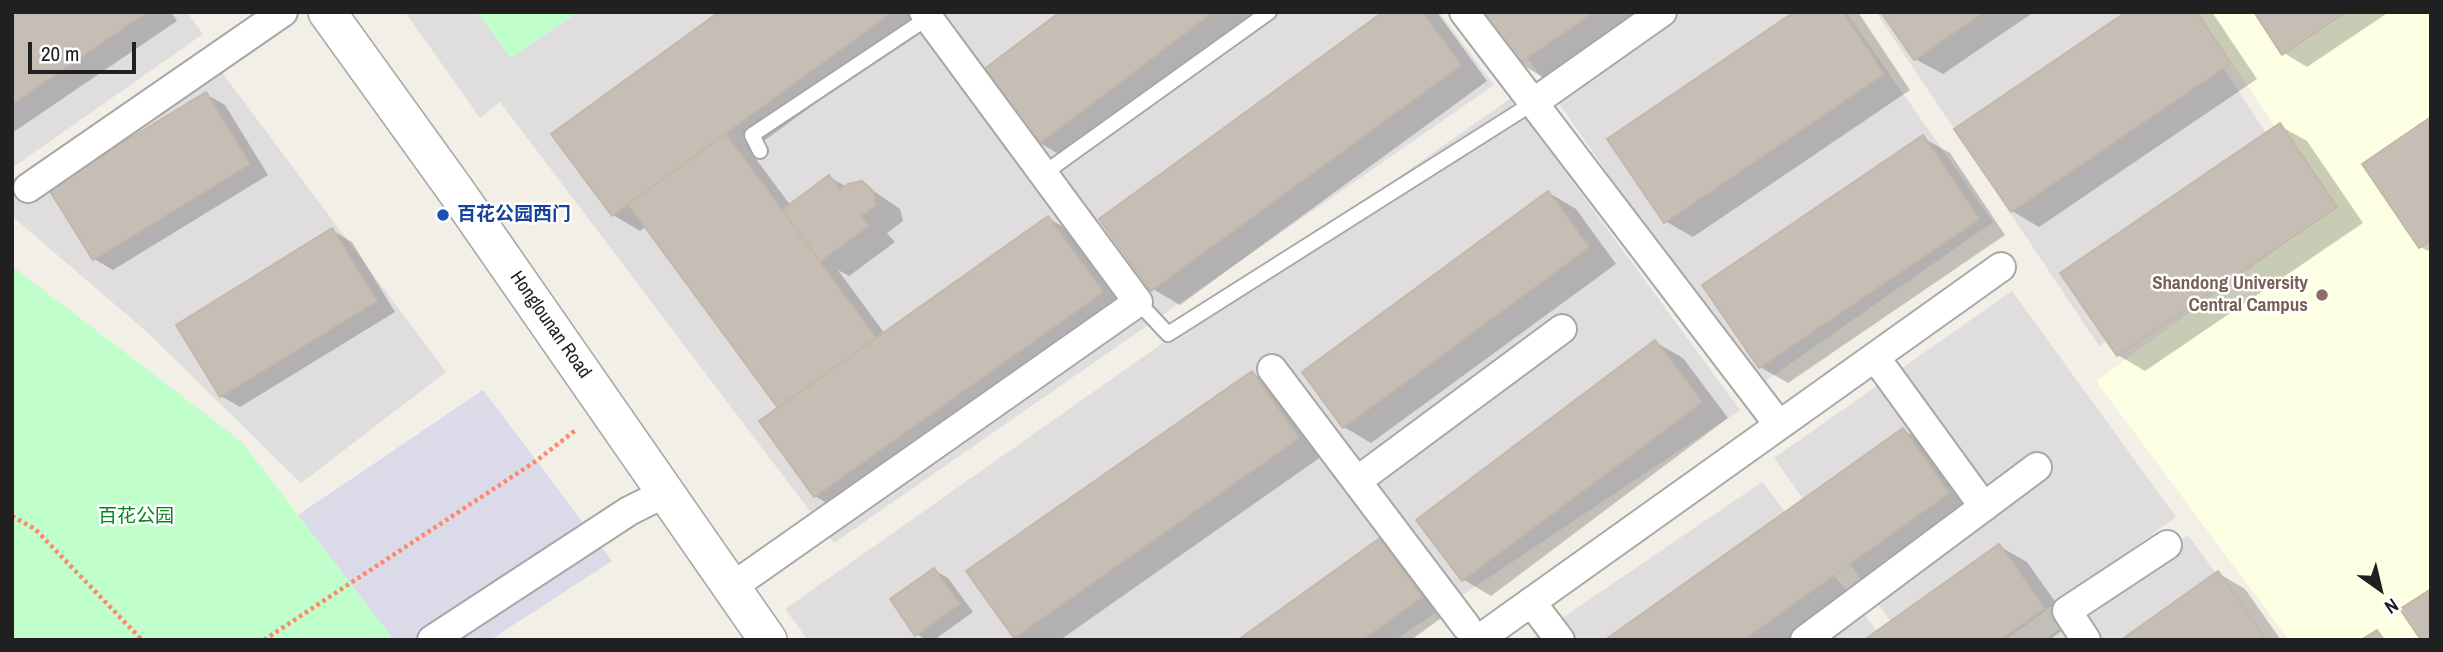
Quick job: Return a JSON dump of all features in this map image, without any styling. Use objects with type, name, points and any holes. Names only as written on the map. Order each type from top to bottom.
[{"type":"street","points":[[28,188],[283,12]]},
{"type":"street","name":"Honglounan Road","points":[[327,12],[667,492],[768,640]]},
{"type":"street","points":[[1464,12],[1780,425]]},
{"type":"street","points":[[1534,103],[1662,12]]},
{"type":"street","points":[[732,587],[1138,302],[929,14]]},
{"type":"street","points":[[1272,369],[1357,481],[1464,635],[1522,609],[2001,267]]},
{"type":"street","points":[[1357,481],[1562,329]]},
{"type":"street","points":[[1875,357],[1984,507]]},
{"type":"street","points":[[1805,640],[2038,467]]},
{"type":"street","points":[[432,640],[629,511],[667,492]]},
{"type":"street","points":[[2086,640],[2067,611],[2167,545]]},
{"type":"street","points":[[1522,609],[1560,640]]},
{"type":"lane","points":[[1043,174],[1269,12]]},
{"type":"lane","points":[[760,150],[752,135],[929,14]]},
{"type":"lane","points":[[1138,302],[1168,334],[1534,103]]},
{"type":"path","points":[[264,640],[536,461],[583,424]]},
{"type":"path","points":[[12,516],[35,530],[142,640]]},
{"type":"shaded area","points":[[12,12],[187,12],[203,34],[12,168]]},
{"type":"shaded area","points":[[405,12],[1439,12],[1494,85],[834,543],[500,102],[480,118]]},
{"type":"shaded area","points":[[1495,12],[1846,12],[1993,222],[1757,387]]},
{"type":"shaded area","points":[[1876,12],[2186,12],[2313,204],[2099,346]]},
{"type":"shaded area","name":"Shandong University Central Campus","points":[[2198,12],[2431,12],[2431,640],[2289,640],[2096,381],[2331,210]]},
{"type":"shaded area","points":[[209,55],[446,372],[301,483],[147,332],[12,216],[12,183]]},
{"type":"shaded area","points":[[1511,98],[1740,410],[1395,640],[808,640],[785,609]]},
{"type":"shaded area","points":[[2012,291],[2176,517],[2005,640],[1904,640],[1774,458]]},
{"type":"shaded area","points":[[483,390],[612,561],[490,640],[394,640],[298,515]]},
{"type":"shaded area","points":[[1762,482],[1884,640],[1530,640]]},
{"type":"shaded area","points":[[2188,535],[2264,640],[2044,640]]},
{"type":"green space","points":[[477,12],[578,12],[511,58]]},
{"type":"green space","name":"百花公园","points":[[12,266],[242,442],[394,640],[12,640]]},
{"type":"building","points":[[12,12],[147,12],[12,104]]},
{"type":"building","points":[[719,12],[892,12],[612,216],[551,134]]},
{"type":"building","points":[[1060,12],[1213,12],[1038,144],[983,70]]},
{"type":"building","points":[[1383,12],[1422,12],[1461,65],[1151,291],[1099,219]]},
{"type":"building","points":[[1482,12],[1594,12],[1518,64]]},
{"type":"building","points":[[1794,12],[1843,12],[1884,74],[1664,223],[1607,139]]},
{"type":"building","points":[[1881,12],[1984,12],[1914,60]]},
{"type":"building","points":[[2126,12],[2196,12],[2231,63],[2011,212],[1954,129]]},
{"type":"building","points":[[2254,12],[2346,12],[2282,55]]},
{"type":"building","points":[[206,92],[250,164],[93,260],[48,188]]},
{"type":"building","points":[[2431,117],[2431,240],[2419,248],[2362,164]]},
{"type":"building","points":[[2280,123],[2337,207],[2117,356],[2060,273]]},
{"type":"building","points":[[726,134],[876,338],[778,408],[628,204]]},
{"type":"building","points":[[1923,135],[1979,219],[1759,368],[1702,285]]},
{"type":"building","points":[[829,175],[840,190],[848,184],[862,181],[873,191],[876,205],[861,216],[869,226],[820,261],[782,210]]},
{"type":"building","points":[[1548,191],[1589,247],[1343,428],[1302,372]]},
{"type":"building","points":[[1048,216],[1103,292],[814,497],[759,421]]},
{"type":"building","points":[[332,228],[377,301],[220,397],[176,325]]},
{"type":"building","points":[[1655,340],[1702,402],[1462,581],[1416,520]]},
{"type":"building","points":[[1252,371],[1299,438],[1014,638],[966,571]]},
{"type":"building","points":[[1903,428],[1949,493],[1743,640],[1605,640]]},
{"type":"building","points":[[1380,538],[1422,597],[1362,640],[1238,640]]},
{"type":"building","points":[[1999,544],[2045,608],[2000,640],[1864,640]]},
{"type":"building","points":[[934,568],[960,604],[915,636],[890,599]]},
{"type":"building","points":[[2218,571],[2267,640],[2121,640]]},
{"type":"building","points":[[2431,589],[2431,640],[2421,640],[2400,609]]},
{"type":"building","points":[[2377,630],[2384,640],[2361,640]]},
{"type":"place","name":"百花公园西门","points":[[443,215]]},
{"type":"place","name":"Shandong University Central Campus","points":[[2322,295]]}]
